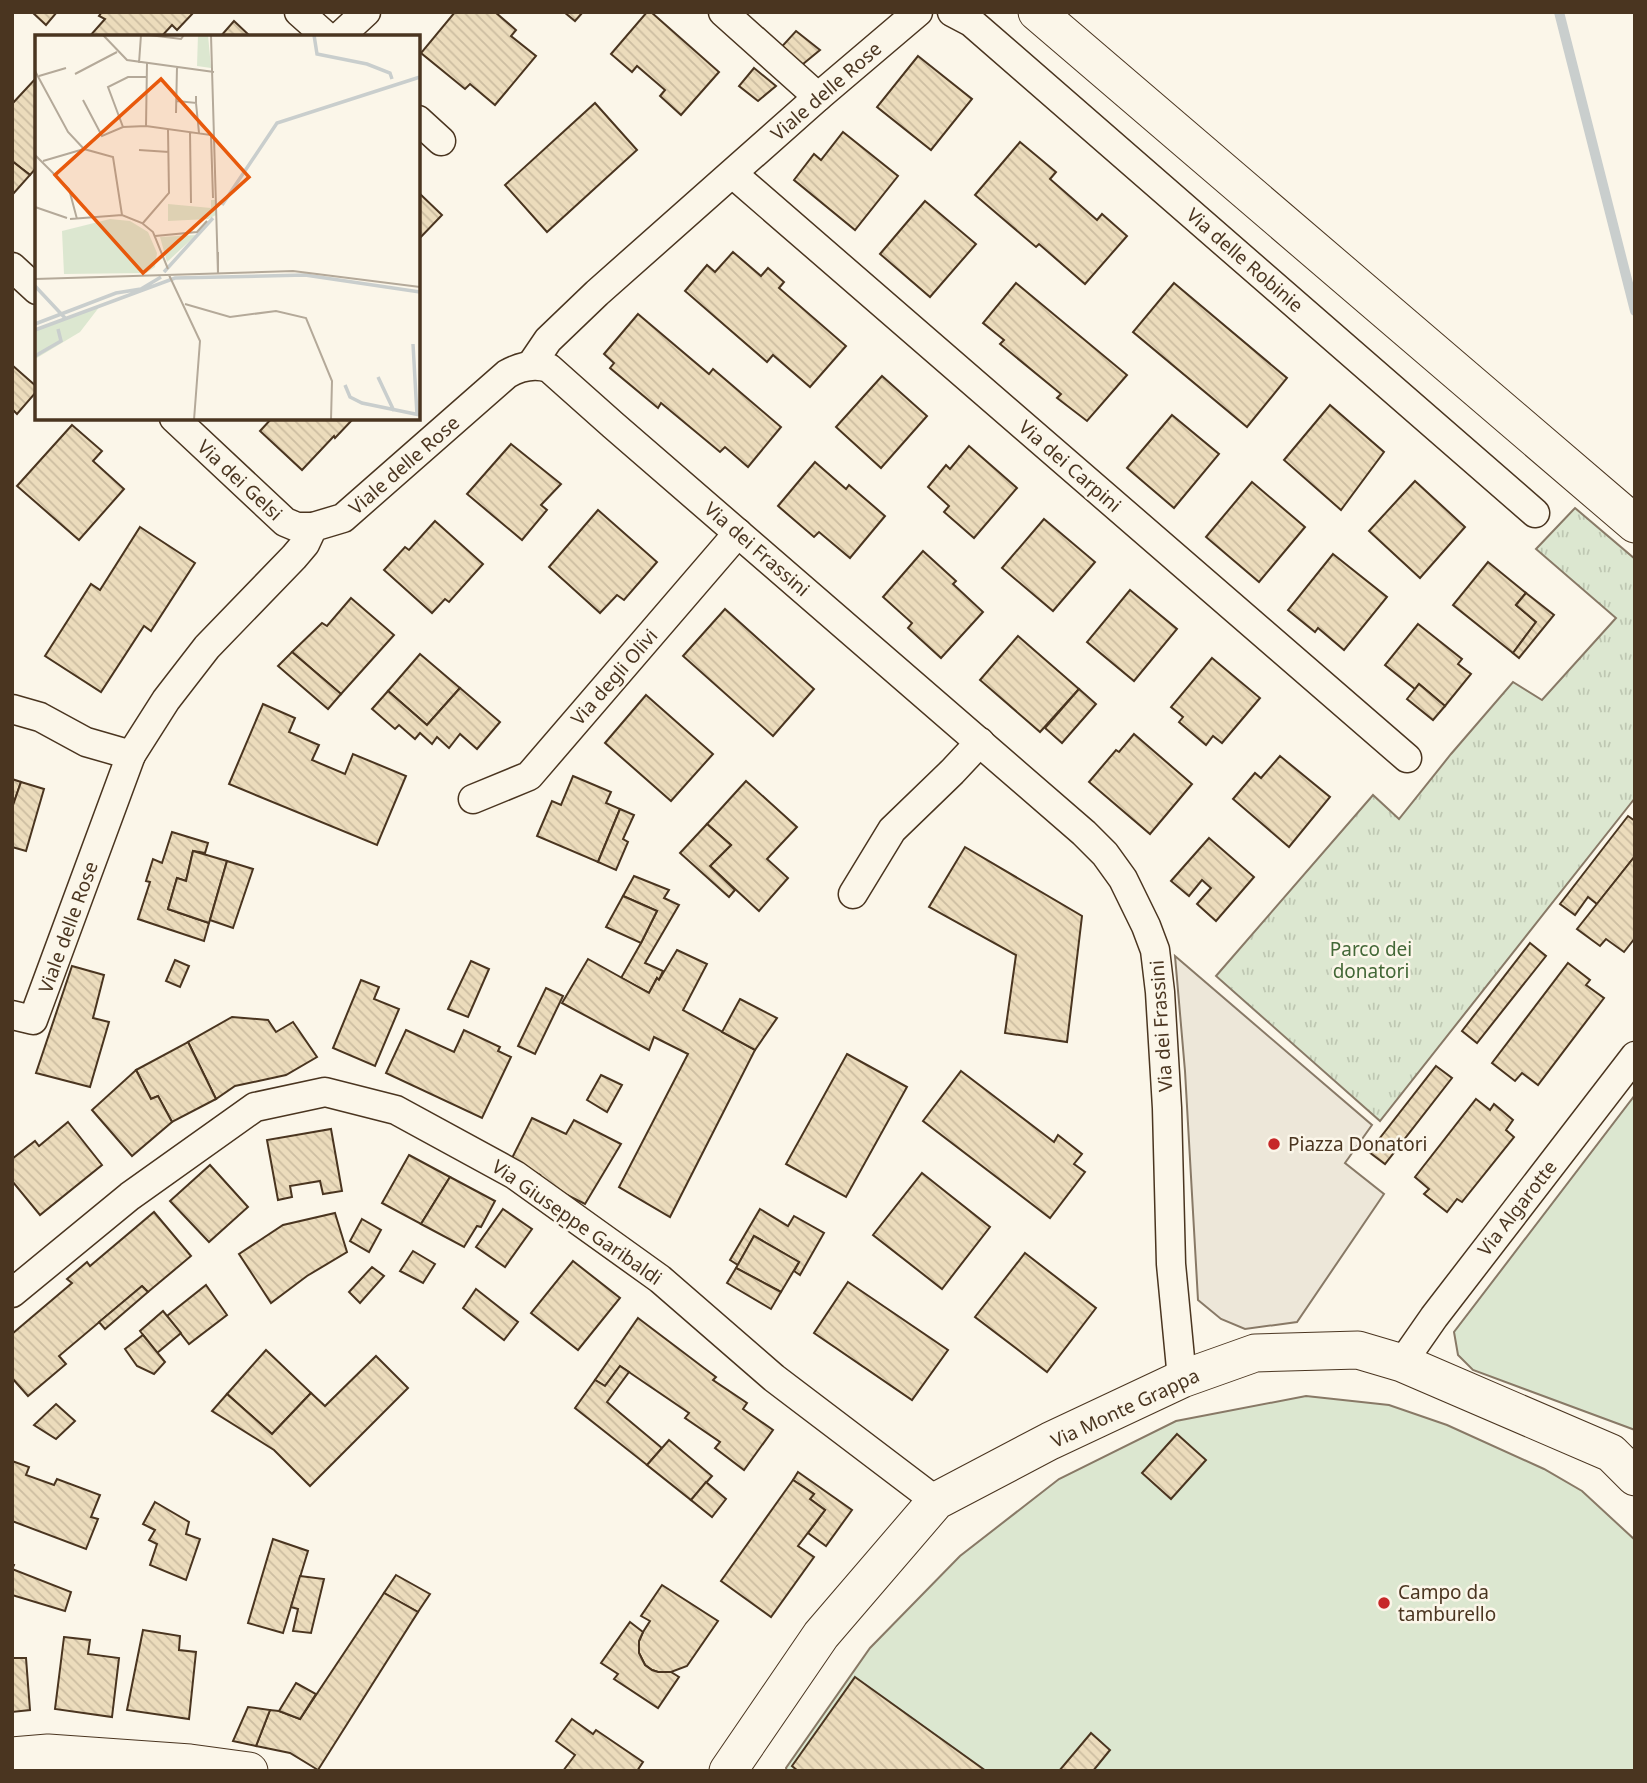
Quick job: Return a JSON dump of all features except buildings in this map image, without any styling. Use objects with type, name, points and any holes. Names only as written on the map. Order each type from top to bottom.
[{"type":"street","points":[[299,12],[325,35]]},
{"type":"street","points":[[341,35],[366,12]]},
{"type":"street","points":[[723,12],[818,97]]},
{"type":"street","name":"Viale delle Rose","points":[[23,1018],[131,755],[166,701],[207,647],[294,557],[305,544],[313,527],[342,518],[507,374],[517,368],[531,365],[548,340],[587,302],[918,12]]},
{"type":"street","name":"Via delle Robinie","points":[[952,12],[971,22],[1535,513]]},
{"type":"street","points":[[1037,12],[1635,524]]},
{"type":"street","points":[[420,122],[440,141]]},
{"type":"street","name":"Via dei Carpini","points":[[733,174],[1407,758]]},
{"type":"street","points":[[12,267],[35,288]]},
{"type":"street","name":"Via dei Frassini","points":[[531,365],[550,368],[980,742],[1105,854],[1124,879],[1155,950],[1160,992],[1167,1108],[1171,1264],[1182,1379]]},
{"type":"street","name":"Via dei Gelsi","points":[[176,420],[285,522],[298,527],[313,527]]},
{"type":"street","name":"Via degli Olivi","points":[[473,799],[528,776],[738,533]]},
{"type":"street","points":[[12,709],[40,717],[86,742],[131,755]]},
{"type":"street","points":[[853,894],[892,830],[980,742]]},
{"type":"street","name":"Via Algarotte","points":[[1402,1363],[1434,1317],[1635,1056]]},
{"type":"street","name":"Via Giuseppe Garibaldi","points":[[12,1293],[130,1196],[254,1107],[325,1092],[396,1110],[515,1175],[660,1279],[774,1378],[936,1502]]},
{"type":"street","name":"Via Monte Grappa","points":[[728,1771],[821,1635],[936,1502],[1050,1441],[1182,1379],[1255,1353],[1358,1350],[1402,1363],[1611,1453],[1635,1477]]},
{"type":"street","points":[[12,1756],[61,1754],[190,1763],[249,1771]]},
{"type":"green space","name":"Parco dei donatori","points":[[1575,508],[1635,559],[1635,798],[1380,1121],[1216,976],[1373,795],[1399,819],[1513,682],[1542,700],[1616,618],[1536,549]]},
{"type":"green space","points":[[1635,1095],[1635,1430],[1473,1370],[1458,1355],[1454,1332]]},
{"type":"green space","points":[[1306,1396],[1389,1405],[1447,1425],[1544,1469],[1582,1491],[1635,1540],[1635,1771],[787,1771],[786,1768],[870,1648],[960,1556],[1059,1479],[1176,1421]]},
{"type":"shaded area","name":"Piazza Donatori","points":[[1175,956],[1372,1125],[1345,1163],[1384,1194],[1297,1322],[1245,1329],[1221,1319],[1198,1300],[1185,1071]]},
{"type":"waterway","points":[[1559,12],[1635,311]]},
{"type":"place","name":"Piazza Donatori","points":[[1274,1144]]},
{"type":"place","name":"Campo da tamburello","points":[[1384,1603]]}]
